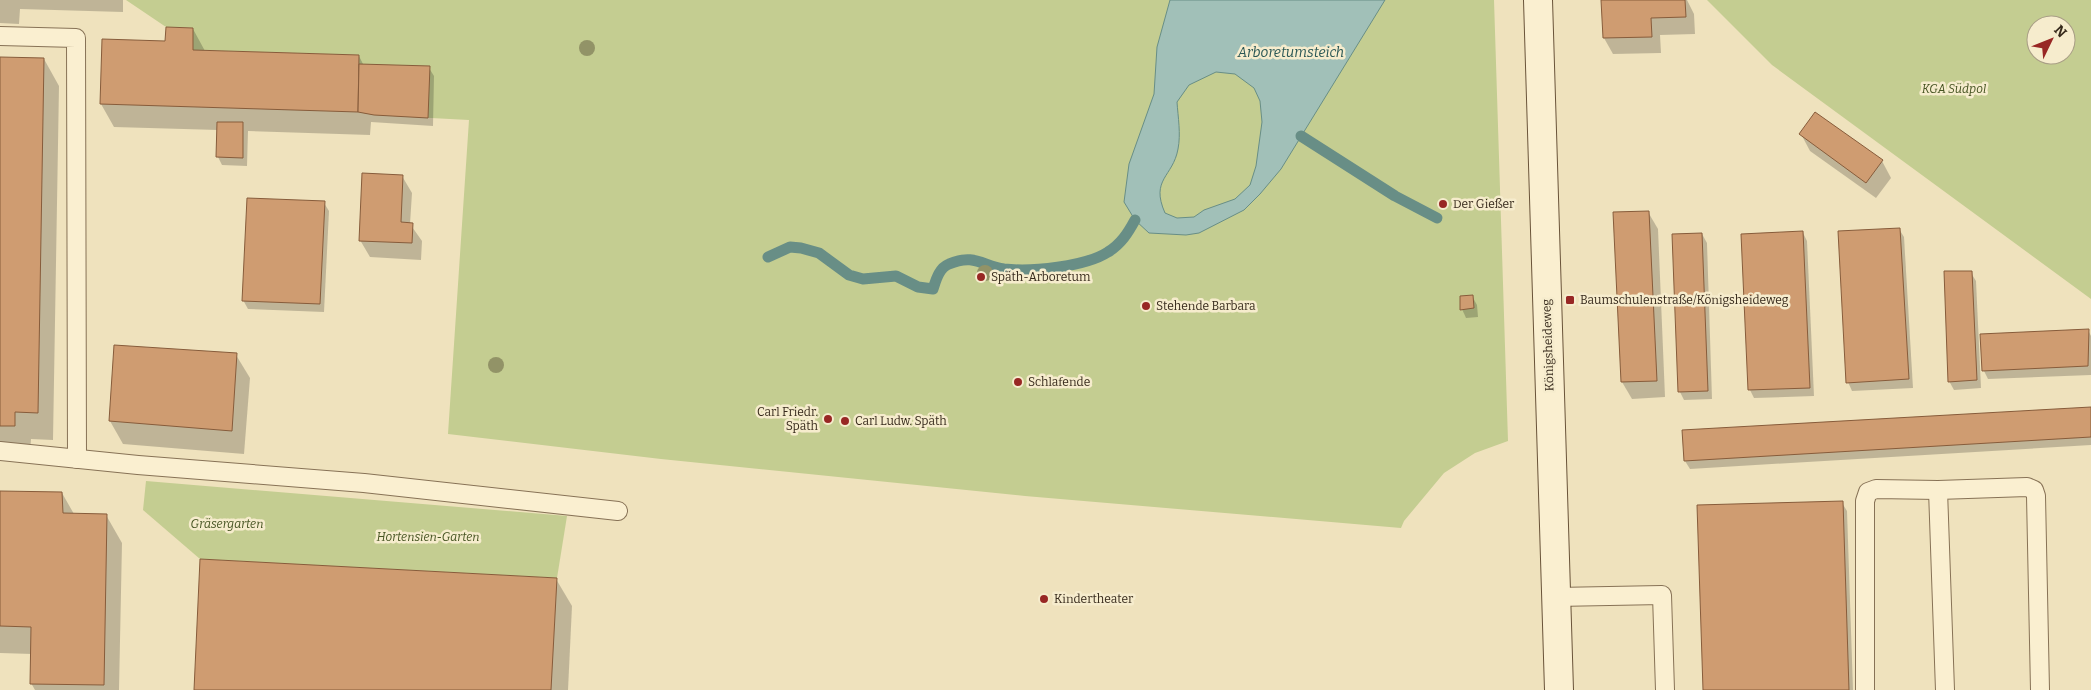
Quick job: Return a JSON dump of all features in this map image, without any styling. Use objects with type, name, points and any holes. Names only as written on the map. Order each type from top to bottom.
[{"type":"street","name":"Königsheideweg","points":[[1538,0],[1559,690]]},
{"type":"lane","points":[[0,36],[76,38],[77,459]]},
{"type":"lane","points":[[0,451],[364,483],[618,511]]},
{"type":"lane","points":[[1865,690],[1865,502],[1868,492],[1876,489],[1938,490],[2027,487],[2034,490],[2036,496],[2040,690]]},
{"type":"lane","points":[[1938,490],[1945,690]]},
{"type":"lane","points":[[1556,597],[1662,595],[1665,690]]},
{"type":"green space","name":"Späth-Arboretum","points":[[126,0],[1494,0],[1508,441],[1475,453],[1444,473],[1404,521],[1401,528],[1025,496],[661,459],[448,434],[469,120],[374,115],[358,112],[359,55],[193,50],[193,28],[166,27]]},
{"type":"green space","name":"KGA Südpol","points":[[1707,0],[2091,0],[2091,299],[1772,65]]},
{"type":"green space","points":[[146,481],[567,516],[557,578],[200,559],[143,510]]},
{"type":"water","name":"Arboretumsteich","points":[[1170,0],[1385,0],[1281,169],[1244,210],[1199,233],[1186,235],[1149,233],[1135,220],[1124,202],[1129,164],[1154,94],[1157,47]],"holes":[[[1216,72],[1235,74],[1254,88],[1260,101],[1262,122],[1256,166],[1250,185],[1235,199],[1204,210],[1194,217],[1177,218],[1165,213],[1160,193],[1161,185],[1172,166],[1178,149],[1177,102],[1189,85]]]},
{"type":"building","points":[[1601,0],[1685,0],[1686,17],[1651,18],[1652,37],[1603,38]]},
{"type":"building","points":[[166,27],[193,28],[193,50],[359,55],[358,112],[100,104],[102,39],[165,41]]},
{"type":"building","points":[[0,57],[44,58],[38,413],[15,412],[15,426],[0,426]]},
{"type":"building","points":[[359,64],[430,66],[428,118],[374,115],[358,112]]},
{"type":"building","points":[[1815,112],[1883,160],[1866,183],[1799,134]]},
{"type":"building","points":[[217,122],[243,122],[243,158],[216,157]]},
{"type":"building","points":[[362,173],[403,175],[401,222],[413,223],[412,243],[359,241]]},
{"type":"building","points":[[247,198],[325,201],[320,304],[242,301]]},
{"type":"building","points":[[1649,211],[1657,381],[1621,382],[1613,212]]},
{"type":"building","points":[[1900,228],[1909,379],[1846,383],[1838,231]]},
{"type":"building","points":[[1803,231],[1810,388],[1748,390],[1741,234]]},
{"type":"building","points":[[1702,233],[1708,391],[1678,392],[1672,234]]},
{"type":"building","points":[[1944,271],[1972,271],[1977,380],[1948,382]]},
{"type":"building","points":[[1473,295],[1474,308],[1460,310],[1460,296]]},
{"type":"building","points":[[2089,329],[2088,366],[1982,371],[1980,334]]},
{"type":"building","points":[[114,345],[237,353],[232,431],[109,421]]},
{"type":"building","points":[[2091,407],[2091,437],[1684,461],[1682,430]]},
{"type":"building","points":[[0,491],[62,492],[63,513],[107,514],[104,685],[30,684],[31,627],[0,626]]},
{"type":"building","points":[[1843,501],[1849,690],[1703,690],[1697,505]]},
{"type":"building","points":[[200,559],[557,578],[551,690],[194,690]]},
{"type":"waterway","points":[[1301,136],[1395,196],[1437,218]]},
{"type":"waterway","points":[[768,257],[790,247],[801,248],[819,253],[849,275],[863,279],[896,276],[918,287],[933,289],[938,275],[943,268],[958,261],[972,260],[1004,269],[1028,270],[1072,265],[1098,257],[1117,245],[1127,234],[1135,220]]},
{"type":"place","name":"Der Gießer","points":[[1443,204]]},
{"type":"place","name":"Späth-Arboretum","points":[[981,277]]},
{"type":"place","name":"Baumschulenstraße/Königsheideweg","points":[[1570,300]]},
{"type":"place","name":"Stehende Barbara","points":[[1146,306]]},
{"type":"place","name":"Schlafende","points":[[1018,382]]},
{"type":"place","name":"Carl Friedr. Späth","points":[[828,419]]},
{"type":"place","name":"Carl Ludw. Späth","points":[[845,421]]},
{"type":"place","name":"Kindertheater","points":[[1044,599]]},
{"type":"park label","name":"Gräsergarten","points":[[227,524]]},
{"type":"park label","name":"Hortensien-Garten","points":[[428,537]]}]
